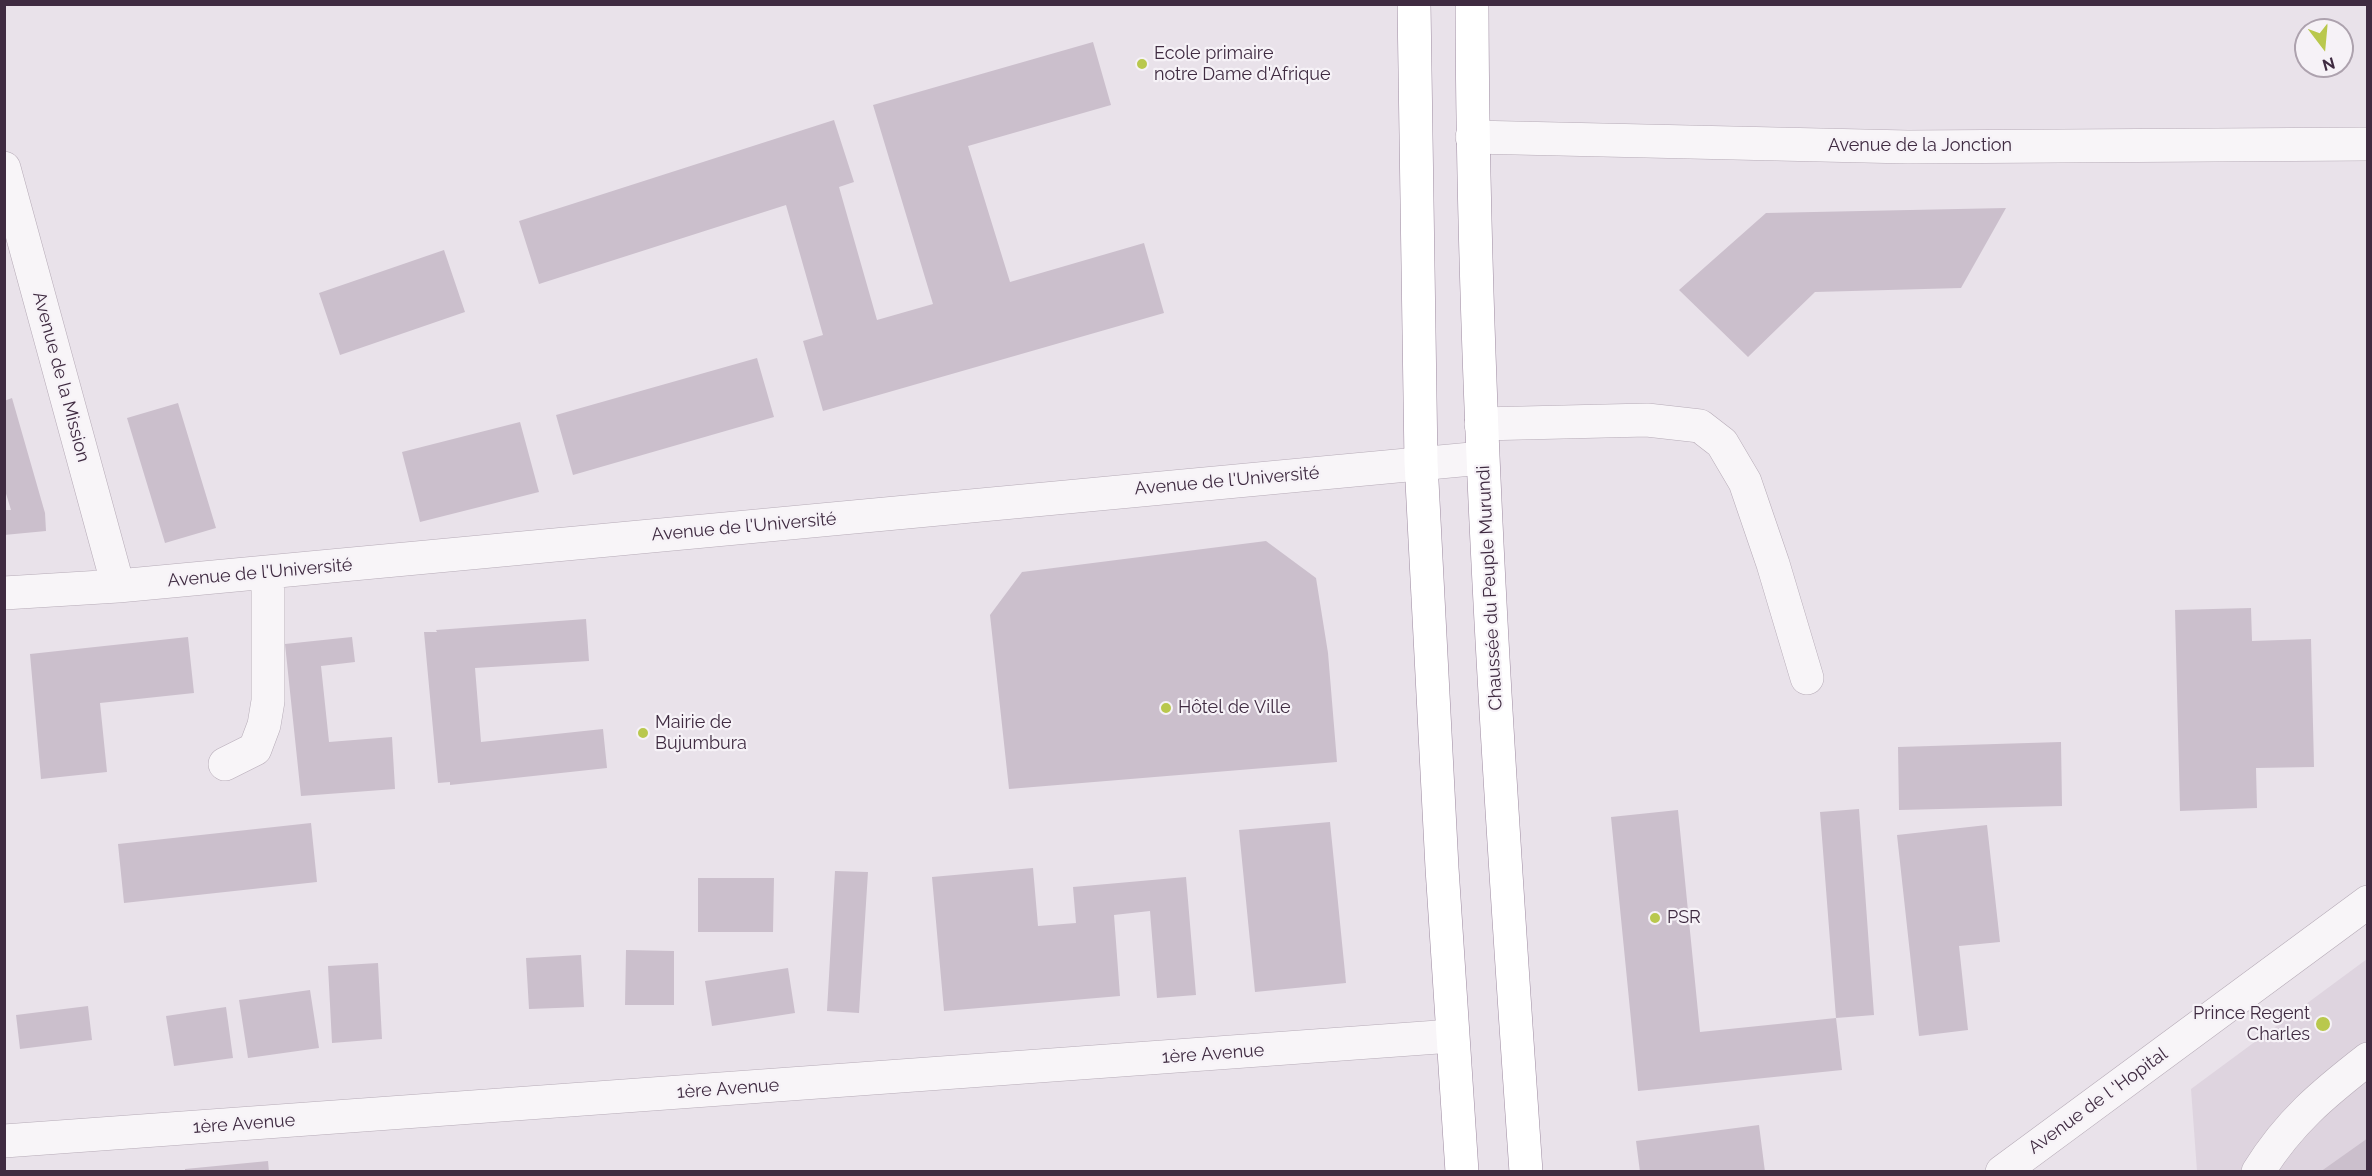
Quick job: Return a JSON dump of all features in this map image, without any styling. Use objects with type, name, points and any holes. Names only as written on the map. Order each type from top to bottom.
[{"type":"highway","points":[[1414,4],[1421,462],[1452,1036],[1462,1172]]},
{"type":"highway","name":"Chaussée du Peuple Murundi","points":[[1472,4],[1472,137],[1482,458],[1526,1172]]},
{"type":"street","name":"Avenue de la Jonction","points":[[1472,137],[1908,147],[2367,144]]},
{"type":"street","name":"Avenue de la Mission","points":[[4,168],[118,586]]},
{"type":"street","points":[[1481,424],[1647,420],[1700,426],[1722,443],[1745,482],[1773,564],[1807,678]]},
{"type":"street","name":"Avenue de l'Université","points":[[4,594],[118,586],[1482,458]]},
{"type":"street","points":[[225,764],[255,749],[264,725],[268,701],[268,572]]},
{"type":"street","name":"Avenue de l 'Hopital","points":[[2002,1172],[2367,902]]},
{"type":"street","name":"1ère Avenue","points":[[4,1141],[1452,1036]]},
{"type":"street","points":[[2258,1172],[2273,1147],[2315,1101],[2367,1059]]},
{"type":"shaded area","name":"Prince Regent Charles","points":[[2367,959],[2367,1171],[2197,1171],[2191,1089]]},
{"type":"building","points":[[1093,42],[1111,105],[968,146],[1010,282],[1144,243],[1164,313],[823,411],[803,341],[823,335],[786,205],[539,284],[519,221],[834,120],[854,182],[839,187],[877,320],[933,304],[873,105]]},
{"type":"building","points":[[2006,208],[1961,288],[1815,292],[1748,357],[1679,290],[1766,213]]},
{"type":"building","points":[[444,250],[465,312],[340,355],[319,293]]},
{"type":"building","points":[[757,358],[774,417],[573,475],[556,415]]},
{"type":"building","points":[[12,398],[45,513],[46,531],[4,535],[4,510],[11,510],[4,487],[4,401]]},
{"type":"building","points":[[178,403],[216,528],[165,543],[127,418]]},
{"type":"building","points":[[520,422],[539,492],[420,522],[402,452]]},
{"type":"building","name":"Hôtel de Ville","points":[[1266,541],[1316,578],[1328,653],[1337,762],[1009,789],[990,615],[1022,572]]},
{"type":"building","points":[[2251,608],[2252,641],[2311,639],[2314,767],[2256,768],[2257,808],[2180,811],[2175,610]]},
{"type":"building","points":[[586,619],[589,661],[475,668],[481,742],[603,729],[607,768],[450,785],[450,782],[438,783],[424,632]]},
{"type":"building","points":[[188,637],[194,693],[100,703],[107,772],[41,779],[30,654]]},
{"type":"building","points":[[352,637],[355,662],[321,666],[329,742],[392,737],[395,789],[301,796],[285,644]]},
{"type":"building","points":[[2061,742],[2062,806],[1899,810],[1898,747]]},
{"type":"building","points":[[1859,809],[1874,1015],[1836,1018],[1820,812]]},
{"type":"building","name":"PSR","points":[[1678,810],[1700,1032],[1836,1018],[1842,1070],[1638,1091],[1611,817]]},
{"type":"building","points":[[1330,822],[1346,983],[1255,992],[1239,830]]},
{"type":"building","points":[[311,823],[317,882],[124,903],[118,844]]},
{"type":"building","points":[[1987,825],[2000,942],[1959,946],[1968,1030],[1919,1036],[1897,835]]},
{"type":"building","points":[[1033,868],[1038,926],[1076,923],[1073,887],[1186,877],[1196,995],[1157,998],[1150,911],[1114,915],[1120,996],[944,1011],[932,877]]},
{"type":"building","points":[[835,871],[868,872],[859,1013],[827,1011]]},
{"type":"building","points":[[698,878],[774,878],[773,932],[698,932]]},
{"type":"building","points":[[626,950],[674,951],[674,1005],[625,1005]]},
{"type":"building","points":[[581,955],[584,1007],[529,1009],[526,958]]},
{"type":"building","points":[[378,963],[382,1039],[332,1043],[328,966]]},
{"type":"building","points":[[788,968],[795,1013],[712,1026],[705,981]]},
{"type":"building","points":[[310,990],[319,1048],[248,1058],[239,1000]]},
{"type":"building","points":[[88,1006],[92,1040],[20,1049],[16,1015]]},
{"type":"building","points":[[226,1007],[233,1058],[174,1066],[166,1016]]},
{"type":"building","points":[[1759,1125],[1765,1172],[1640,1172],[1636,1141]]},
{"type":"building","points":[[2368,1138],[2368,1172],[2320,1172]]},
{"type":"building","points":[[268,1161],[269,1172],[185,1172],[185,1169]]},
{"type":"place","name":"Ecole primaire notre Dame d'Afrique","points":[[1142,64]]},
{"type":"place","name":"Hôtel de Ville","points":[[1166,708]]},
{"type":"place","name":"Mairie de Bujumbura","points":[[643,733]]},
{"type":"place","name":"PSR","points":[[1655,918]]},
{"type":"place","name":"Prince Regent Charles","points":[[2323,1024]]}]
